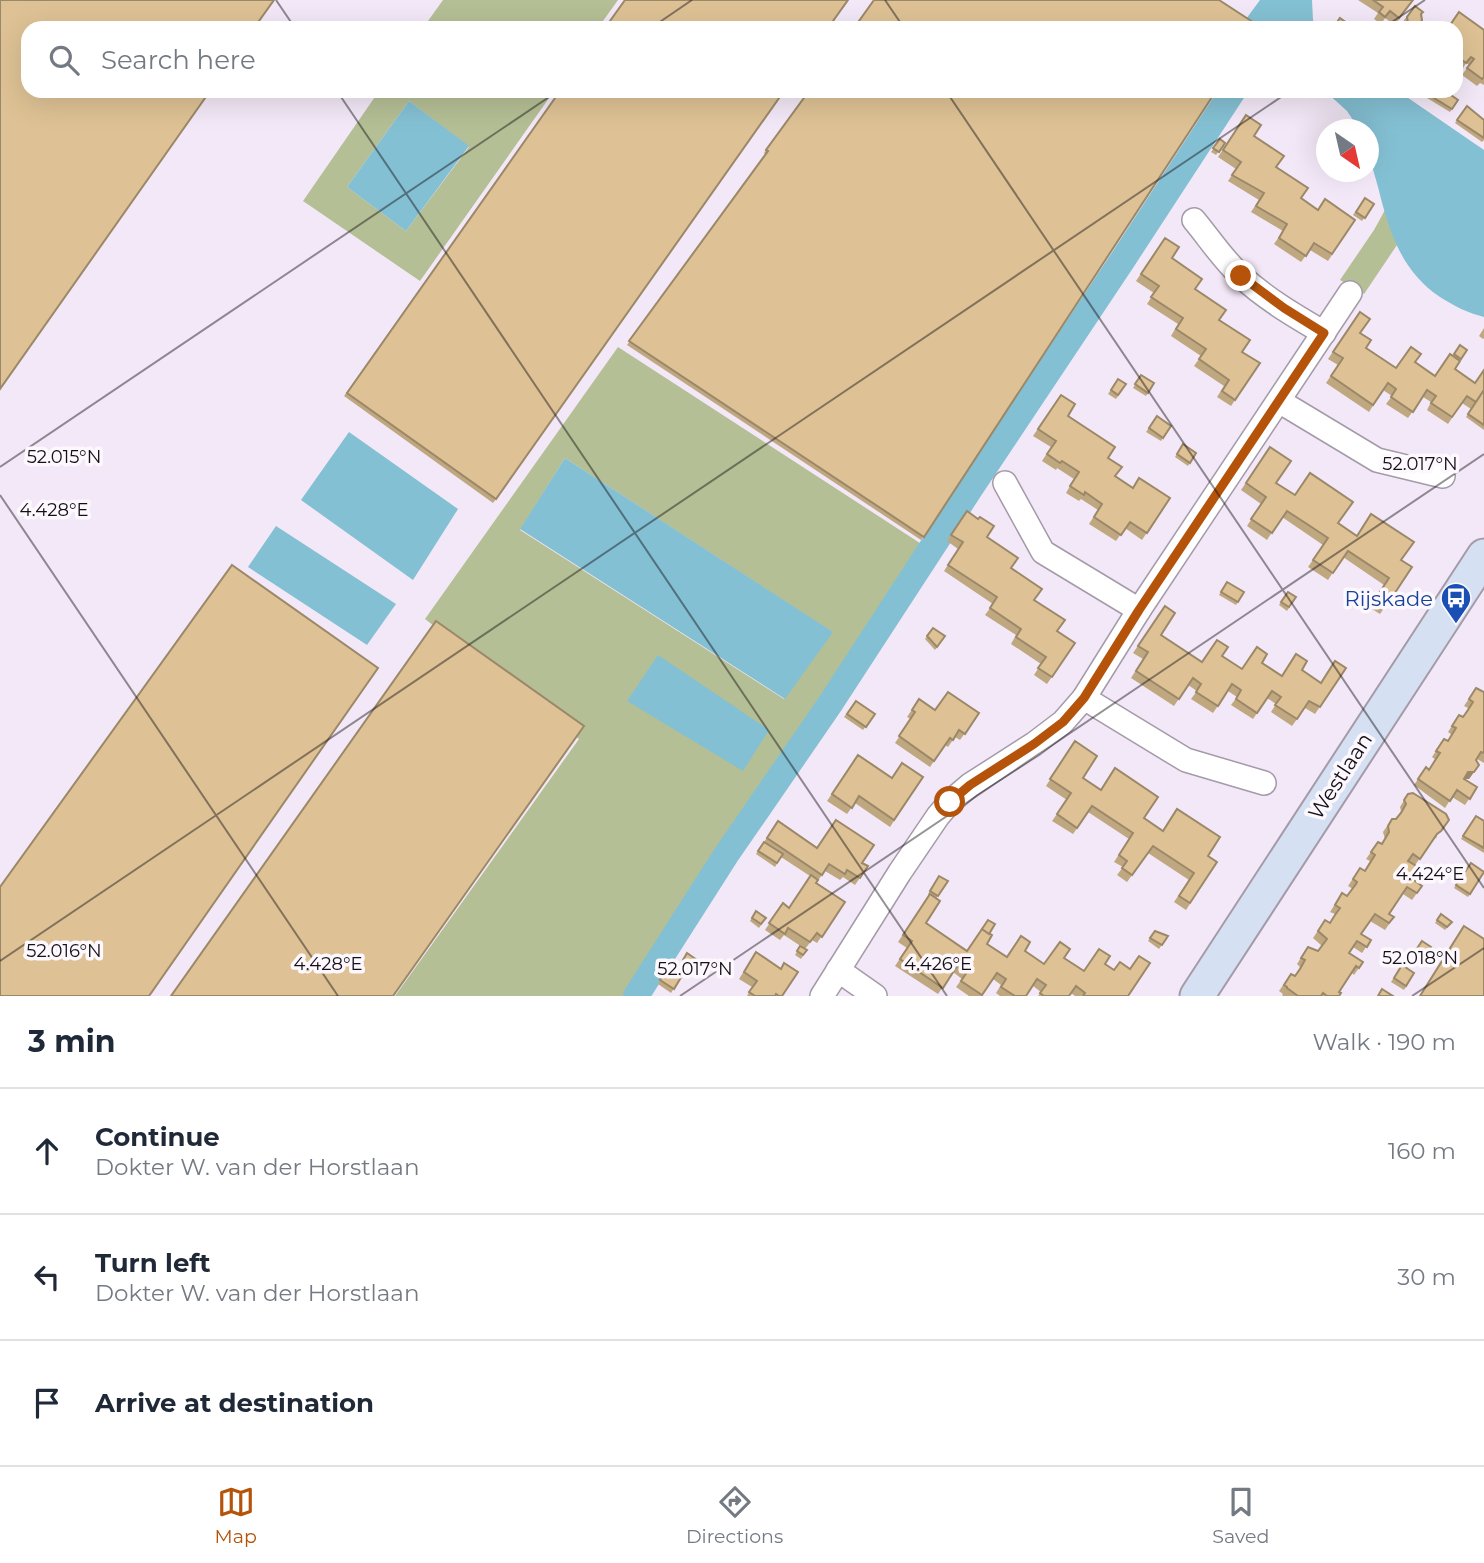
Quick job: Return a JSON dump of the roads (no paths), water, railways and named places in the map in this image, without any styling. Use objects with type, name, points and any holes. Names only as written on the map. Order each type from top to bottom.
[{"type":"main road","name":"Westlaan","points":[[1197,996],[1484,556]]},
{"type":"street","points":[[1194,219],[1225,260],[1241,276],[1324,333]]},
{"type":"street","points":[[821,996],[937,816],[970,785],[1063,722],[1084,698],[1139,610],[1350,293]]},
{"type":"street","points":[[1279,401],[1377,460],[1443,476]]},
{"type":"street","points":[[1005,483],[1043,552],[1139,610]]},
{"type":"street","points":[[1084,698],[1186,760],[1264,783]]},
{"type":"street","points":[[838,970],[875,996]]},
{"type":"water","points":[[1260,0],[1312,0],[1314,21],[1246,19]]},
{"type":"water","points":[[1333,98],[1408,98],[1484,150],[1484,317],[1461,309],[1440,297],[1415,275],[1406,262],[1392,234],[1376,182],[1379,182],[1379,119],[1352,119]]},
{"type":"water","points":[[409,101],[469,146],[406,231],[347,187]]},
{"type":"water","points":[[349,432],[458,509],[413,580],[301,500]]},
{"type":"water","points":[[565,458],[833,632],[785,699],[520,529]]},
{"type":"water","points":[[276,526],[396,604],[367,645],[248,567]]},
{"type":"water","points":[[658,655],[769,730],[743,771],[627,701]]},
{"type":"waterway","points":[[636,996],[726,855],[830,704],[1228,98]]},
{"type":"place","name":"Rijskade","points":[[1456,625]]}]
